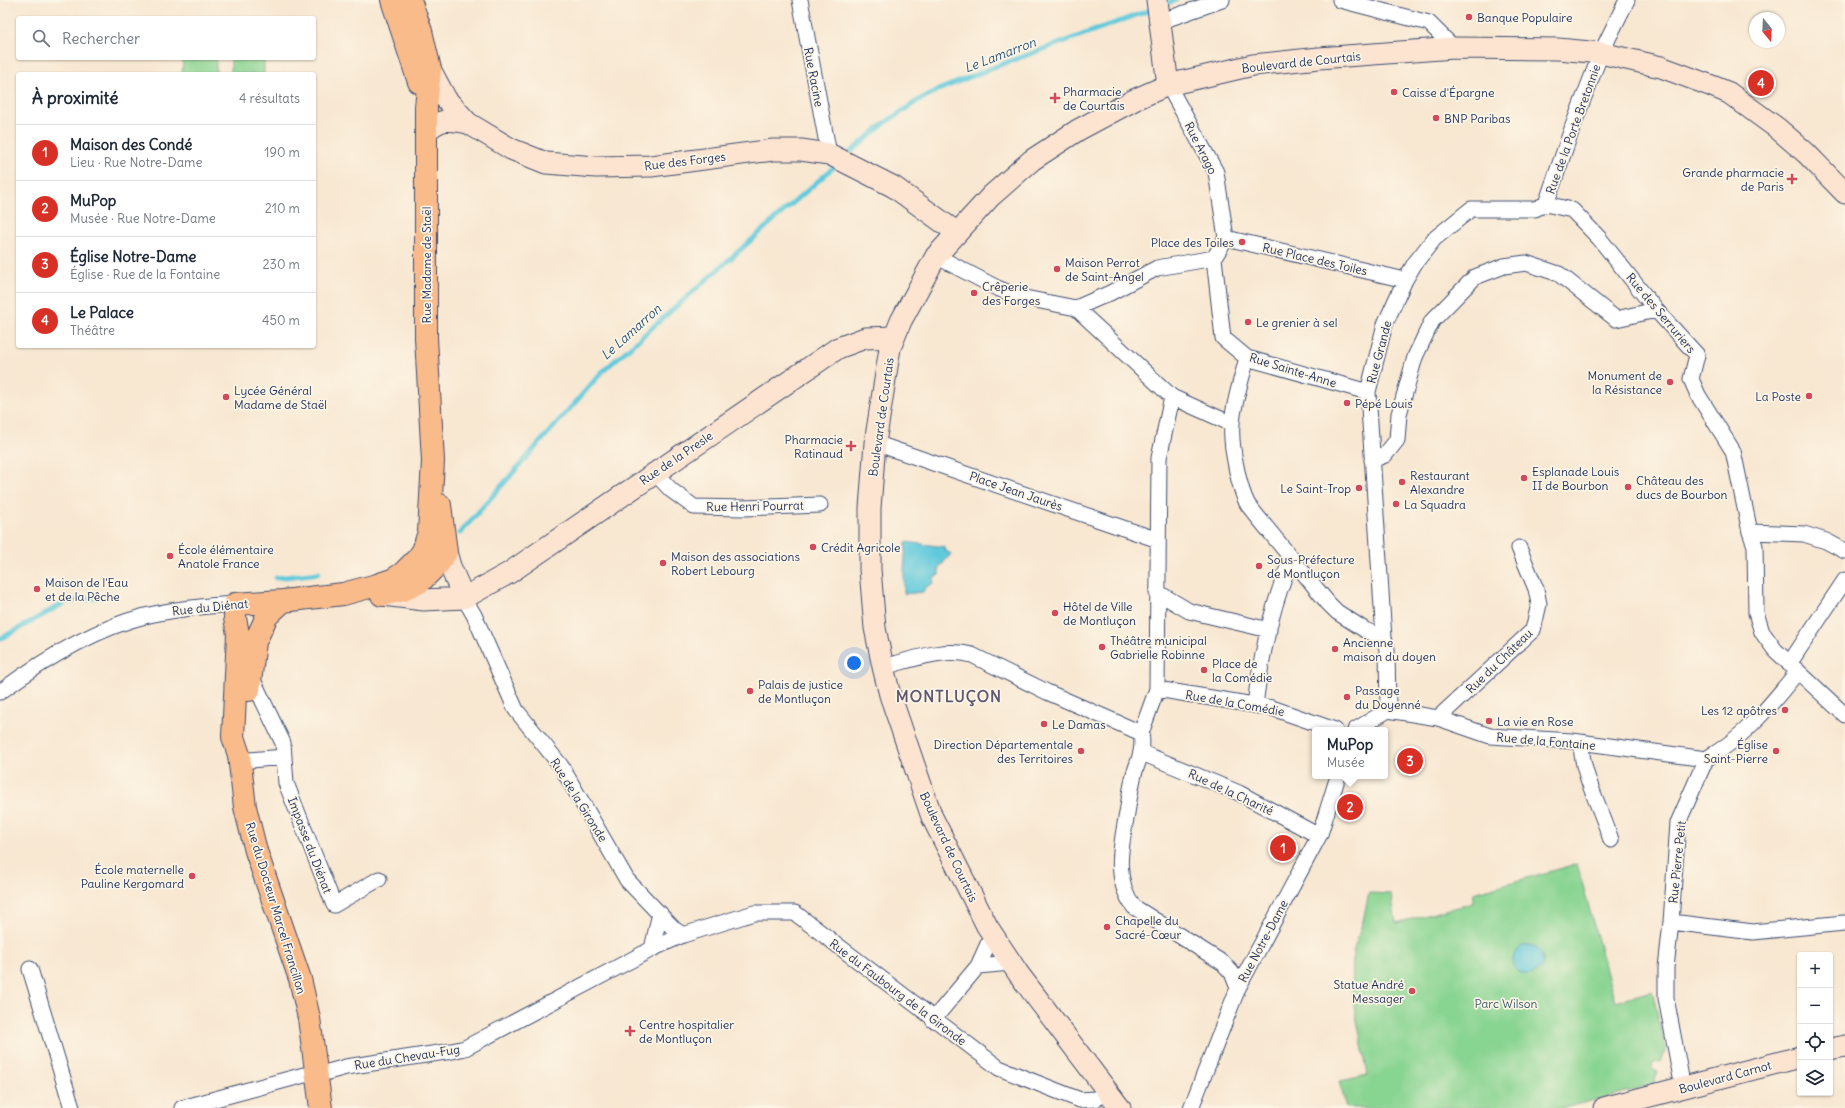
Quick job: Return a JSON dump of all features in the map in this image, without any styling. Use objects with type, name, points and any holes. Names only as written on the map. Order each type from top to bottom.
[{"type":"main road","points":[[392,0],[426,107]]},
{"type":"main road","name":"Rue Madame de Staël","points":[[410,0],[421,31],[430,70],[426,107],[426,338],[433,461],[427,539],[418,558],[412,578]]},
{"type":"main road","points":[[1157,0],[1168,86]]},
{"type":"main road","name":"Boulevard de Courtais","points":[[1115,1100],[1011,963],[992,935],[952,860],[932,817],[890,695],[883,667],[875,628],[870,576],[870,508],[875,443],[883,383],[894,337],[936,256],[956,232],[991,196],[1032,160],[1085,127],[1136,99],[1168,86],[1254,65],[1319,58],[1454,48],[1558,49],[1601,53],[1661,67],[1729,93],[1800,148],[1832,178],[1845,193]]},
{"type":"main road","name":"Rue des Forges","points":[[430,70],[446,99],[468,123],[510,149],[546,163],[596,167],[651,166],[773,150],[801,150],[829,154],[894,187],[956,232]]},
{"type":"main road","points":[[426,132],[435,123],[443,121],[468,123]]},
{"type":"main road","name":"Rue de la Presle","points":[[464,598],[509,573],[838,348],[865,338],[894,337]]},
{"type":"main road","name":"Rue Madame de Staël","points":[[433,461],[438,486],[446,552]]},
{"type":"main road","points":[[412,578],[439,563],[446,552]]},
{"type":"main road","name":"Rue de la Gironde","points":[[446,552],[450,566],[464,598]]},
{"type":"main road","name":"Rue du Diénat","points":[[343,594],[392,580],[412,578]]},
{"type":"main road","name":"Rue du Diénat","points":[[235,604],[283,601],[343,594],[382,595],[403,590],[412,578]]},
{"type":"main road","points":[[382,595],[424,600],[464,598]]},
{"type":"main road","name":"Rue du Docteur Marcel Francillon","points":[[239,758],[243,740],[255,642],[267,616],[283,601]]},
{"type":"main road","name":"Rue du Docteur Marcel Francillon","points":[[235,604],[235,618],[238,634],[233,737],[239,758],[245,807],[256,851],[300,979],[309,1018],[321,1108]]},
{"type":"main road","points":[[1833,1048],[1845,1046]]},
{"type":"main road","name":"Boulevard Carnot","points":[[1604,1108],[1797,1058]]},
{"type":"street","name":"Rue Racine","points":[[800,0],[829,154]]},
{"type":"street","points":[[1159,22],[1222,0]]},
{"type":"street","points":[[1340,0],[1429,23],[1454,48]]},
{"type":"street","name":"Rue de la Porte Bretonnie","points":[[1546,204],[1574,123],[1601,53],[1627,0]]},
{"type":"street","name":"Rue Arago","points":[[1168,86],[1216,172],[1226,238]]},
{"type":"street","name":"Rue Grande","points":[[1388,710],[1386,643],[1368,392],[1385,324],[1404,280],[1415,263],[1434,239],[1471,209],[1539,209],[1546,204]]},
{"type":"street","name":"Rue des Serruriers","points":[[1546,204],[1572,210],[1599,238],[1656,310],[1697,355],[1691,379],[1698,395],[1733,450],[1750,532],[1755,546],[1756,613],[1762,632],[1775,650],[1845,715]]},
{"type":"street","points":[[1076,308],[1110,294],[1157,268],[1214,258],[1226,238]]},
{"type":"street","name":"Rue Place des Toiles","points":[[1226,238],[1404,280]]},
{"type":"street","points":[[936,256],[997,288],[1020,298],[1076,308],[1172,396],[1232,424]]},
{"type":"street","name":"Rue Sainte-Anne","points":[[1214,258],[1223,338],[1247,358],[1368,392]]},
{"type":"street","points":[[1372,460],[1385,455],[1397,440],[1399,414],[1416,357],[1432,321],[1475,277],[1504,266],[1526,263],[1559,274],[1616,319],[1656,310]]},
{"type":"street","points":[[1247,358],[1232,424],[1238,478],[1243,496],[1248,505],[1291,560],[1328,603],[1337,612],[1386,643]]},
{"type":"street","points":[[1172,396],[1159,458],[1157,689],[1141,733],[1143,743],[1142,753],[1134,774],[1120,849],[1119,864],[1122,883],[1128,899],[1134,907],[1223,963],[1232,973],[1238,988]]},
{"type":"street","name":"Place Jean Jaurès","points":[[875,443],[1158,540]]},
{"type":"street","name":"Rue Henri Pourrat","points":[[655,473],[671,490],[694,507],[744,508],[820,505]]},
{"type":"street","points":[[1750,532],[1804,534],[1826,541],[1845,551]]},
{"type":"street","name":"Rue du Château","points":[[1438,718],[1533,630],[1539,604],[1536,590],[1519,548]]},
{"type":"street","points":[[1255,705],[1258,679],[1269,630],[1282,581],[1291,560]]},
{"type":"street","points":[[1706,760],[1722,750],[1762,716],[1794,668],[1845,580]]},
{"type":"street","points":[[1157,592],[1189,611],[1269,630]]},
{"type":"street","name":"Rue de la Gironde","points":[[464,598],[474,615],[516,710],[560,766],[628,880],[660,913],[674,930],[683,935]]},
{"type":"street","name":"Rue du Diénat","points":[[0,692],[26,673],[69,648],[110,629],[144,616],[192,607],[235,604]]},
{"type":"street","points":[[883,667],[945,652],[959,652],[972,655],[1042,689],[1141,733]]},
{"type":"street","name":"Impasse du Diénat","points":[[251,674],[283,743],[286,783],[334,905],[379,879]]},
{"type":"street","name":"Rue de la Comédie","points":[[1157,689],[1255,705],[1286,712],[1327,727]]},
{"type":"street","points":[[1360,727],[1388,710]]},
{"type":"street","name":"Rue de la Fontaine","points":[[1388,710],[1438,718],[1490,736],[1581,742],[1706,760]]},
{"type":"street","points":[[1581,742],[1582,755],[1588,779],[1604,817],[1611,840]]},
{"type":"street","name":"Rue de la Charité","points":[[1142,753],[1240,793],[1319,836]]},
{"type":"street","points":[[239,758],[284,756]]},
{"type":"street","name":"Rue Pierre Petit","points":[[1683,1088],[1666,998],[1666,968],[1678,824],[1706,760]]},
{"type":"street","name":"Rue Notre-Dame","points":[[1191,1108],[1238,988],[1319,836],[1337,779]]},
{"type":"street","points":[[652,949],[660,913]]},
{"type":"street","name":"Rue du Faubourg de la Gironde","points":[[683,935],[754,913],[795,913],[999,1068],[1080,1100],[1115,1100]]},
{"type":"street","points":[[1671,922],[1753,932],[1845,922]]},
{"type":"street","name":"Rue du Chevau-Fug","points":[[182,1108],[304,1075],[317,1075],[346,1067],[465,1048],[652,949],[683,935]]},
{"type":"street","points":[[934,1020],[978,966],[992,935]]},
{"type":"street","points":[[978,966],[1011,963]]},
{"type":"street","points":[[30,969],[72,1108]]},
{"type":"green space","points":[[183,60],[216,60],[216,72],[182,72]]},
{"type":"green space","points":[[231,60],[264,60],[264,72],[231,72]]},
{"type":"green space","name":"Parc Wilson","points":[[1577,864],[1615,1002],[1652,991],[1666,1048],[1661,1062],[1656,1061],[1653,1065],[1654,1069],[1658,1071],[1653,1085],[1564,1108],[1346,1108],[1340,1081],[1368,1075],[1352,996],[1353,952],[1363,921],[1369,893],[1391,894],[1396,923],[1473,903],[1473,893]]},
{"type":"water","points":[[906,542],[946,547],[945,550],[951,554],[939,568],[939,575],[934,577],[934,583],[926,587],[923,592],[904,594]]},
{"type":"water","points":[[1528,945],[1539,949],[1543,960],[1539,971],[1528,975],[1517,971],[1513,960],[1517,949]]},
{"type":"waterway","name":"Le Lamarron","points":[[1162,5],[1176,0]]},
{"type":"waterway","name":"Le Lamarron","points":[[846,156],[885,123],[919,100],[938,90],[997,66],[1153,9]]},
{"type":"waterway","name":"Le Lamarron","points":[[460,533],[602,372],[835,166]]},
{"type":"waterway","name":"Le Lamarron","points":[[276,578],[319,573]]},
{"type":"waterway","name":"Le Lamarron","points":[[0,639],[66,602],[114,595]]},
{"type":"place","name":"Banque Populaire","points":[[1469,17]]},
{"type":"place","name":"Le Palace","points":[[1761,83]]},
{"type":"place","name":"Caisse d'Épargne","points":[[1394,92]]},
{"type":"place","name":"Pharmacie de Courtais","points":[[1055,98]]},
{"type":"place","name":"BNP Paribas","points":[[1436,118]]},
{"type":"place","name":"Grande pharmacie de Paris","points":[[1792,179]]},
{"type":"place","name":"Place des Toiles","points":[[1242,242]]},
{"type":"place","name":"Maison Perrot de Saint-Angel","points":[[1057,269]]},
{"type":"place","name":"Crêperie des Forges","points":[[974,293]]},
{"type":"place","name":"Le grenier à sel","points":[[1248,322]]},
{"type":"place","name":"Monument de la Résistance","points":[[1670,382]]},
{"type":"place","name":"La Poste","points":[[1809,396]]},
{"type":"place","name":"Lycée Général Madame de Staël","points":[[226,397]]},
{"type":"place","name":"Pépé Louis","points":[[1347,403]]},
{"type":"place","name":"Pharmacie Ratinaud","points":[[851,446]]},
{"type":"place","name":"Esplanade Louis II de Bourbon","points":[[1524,478]]},
{"type":"place","name":"Restaurant Alexandre","points":[[1402,482]]},
{"type":"place","name":"Château des ducs de Bourbon","points":[[1628,487]]},
{"type":"place","name":"Le Saint-Trop","points":[[1359,488]]},
{"type":"place","name":"La Squadra","points":[[1396,504]]},
{"type":"place","name":"Crédit Agricole","points":[[813,547]]},
{"type":"place","name":"École élémentaire Anatole France","points":[[170,556]]},
{"type":"place","name":"Maison des associations Robert Lebourg","points":[[663,563]]},
{"type":"place","name":"Sous-Préfecture de Montluçon","points":[[1259,566]]},
{"type":"place","name":"Maison de l'Eau et de la Pêche","points":[[37,589]]},
{"type":"place","name":"Hôtel de Ville de Montluçon","points":[[1055,613]]},
{"type":"place","name":"Théâtre municipal Gabrielle Robinne","points":[[1102,647]]},
{"type":"place","name":"Ancienne maison du doyen","points":[[1335,649]]},
{"type":"place","name":"Place de la Comédie","points":[[1204,670]]},
{"type":"place","name":"Palais de justice de Montluçon","points":[[750,691]]},
{"type":"place","name":"Passage du Doyenné","points":[[1347,697]]},
{"type":"place","name":"Les 12 apôtres","points":[[1785,710]]},
{"type":"place","name":"La vie en Rose","points":[[1489,721]]},
{"type":"place","name":"Le Damas","points":[[1044,724]]},
{"type":"place","name":"Direction Départementale des Territoires","points":[[1081,751]]},
{"type":"place","name":"Église Saint-Pierre","points":[[1776,751]]},
{"type":"place","name":"Église Notre-Dame","points":[[1410,761]]},
{"type":"place","name":"MuPop","points":[[1350,807]]},
{"type":"place","name":"Maison des Condé","points":[[1283,848]]},
{"type":"place","name":"École maternelle Pauline Kergomard","points":[[192,876]]},
{"type":"place","name":"Chapelle du Sacré-Cœur","points":[[1107,927]]},
{"type":"place","name":"Statue André Messager","points":[[1412,991]]},
{"type":"place","name":"Centre hospitalier de Montluçon","points":[[630,1031]]},
{"type":"district","name":"MONTLUÇON","points":[[949,696]]}]
